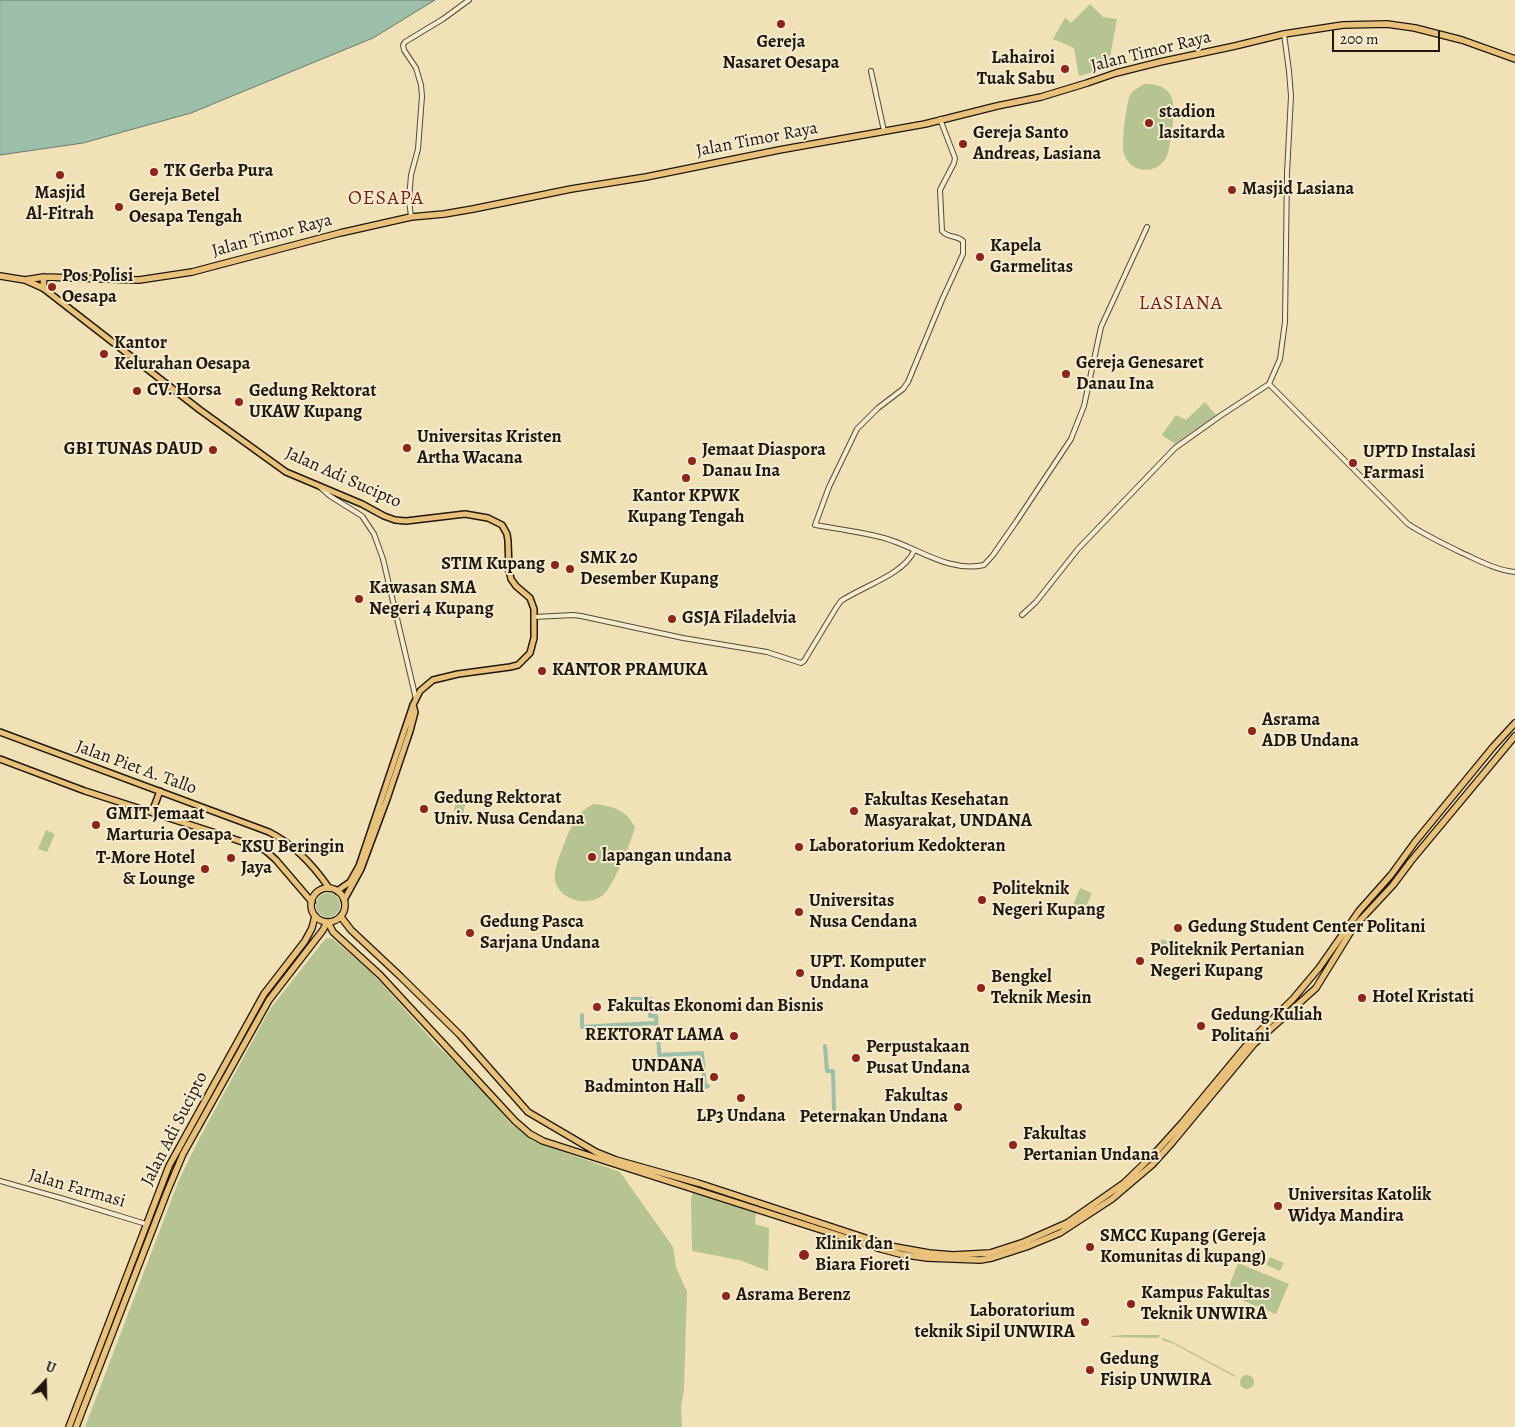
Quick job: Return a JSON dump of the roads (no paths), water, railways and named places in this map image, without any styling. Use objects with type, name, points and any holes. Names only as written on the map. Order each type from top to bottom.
[{"type":"highway","name":"Jalan Timor Raya","points":[[0,276],[25,280],[44,277],[139,280],[192,272],[340,232],[411,217],[473,209],[571,189],[646,177],[779,150],[925,124],[1041,97],[1116,73],[1284,34],[1342,25],[1387,24],[1437,33],[1515,59]]},
{"type":"highway","points":[[25,280],[43,288],[44,277]]},
{"type":"highway","points":[[1149,1163],[1250,1041],[1294,1000],[1359,911],[1391,875],[1415,842],[1515,723]]},
{"type":"highway","points":[[341,917],[351,930],[460,1035],[525,1108],[596,1152],[616,1160],[698,1183],[900,1254],[927,1258],[980,1260],[1004,1255],[1040,1242],[1068,1228],[1079,1218],[1112,1199],[1149,1163],[1196,1116],[1254,1044],[1316,988],[1354,928],[1393,885],[1515,736]]},
{"type":"highway","points":[[1443,810],[1449,815]]},
{"type":"highway","points":[[329,888],[337,890],[344,900],[345,906],[341,917],[328,922],[322,921],[315,916],[312,912],[312,902],[318,892],[329,888]]},
{"type":"highway","name":"Jalan Adi Sucipto","points":[[70,1427],[90,1384],[172,1179],[201,1115],[264,994],[305,941],[312,928],[315,916]]},
{"type":"highway","points":[[328,922],[333,932],[380,975],[515,1120],[537,1138],[563,1148],[830,1230]]},
{"type":"highway","name":"Jalan Adi Sucipto","points":[[76,1427],[146,1224],[169,1166],[273,992],[328,922]]},
{"type":"highway","points":[[1309,981],[1316,988]]},
{"type":"highway","points":[[563,1148],[569,1136]]},
{"type":"main road","name":"Jalan Adi Sucipto","points":[[43,288],[188,400],[286,472],[356,501],[395,520],[406,521],[465,514],[488,518],[498,522],[507,534],[511,579],[526,594],[534,609],[532,648],[526,658],[518,665],[498,670],[458,674],[433,680],[420,691],[413,705],[359,866],[350,882],[337,890]]},
{"type":"main road","name":"Jalan Adi Sucipto","points":[[344,900],[361,869],[390,792],[415,712],[413,705]]},
{"type":"main road","name":"Jalan Piet A. Tallo","points":[[0,732],[253,824],[286,842],[322,878],[329,888]]},
{"type":"main road","name":"Jalan Piet A. Tallo","points":[[0,759],[84,791],[266,851],[312,902]]},
{"type":"main road","points":[[152,812],[160,791]]},
{"type":"street","points":[[411,217],[411,175],[418,150],[422,96],[416,68],[404,50],[403,45],[469,0]]},
{"type":"street","points":[[1022,616],[1036,602],[1078,549],[1175,448],[1269,384],[1280,359],[1286,322],[1287,165],[1291,96],[1284,34]]},
{"type":"street","points":[[871,70],[884,131]]},
{"type":"street","points":[[940,119],[954,158],[954,163],[940,190],[942,231],[963,241],[962,254],[908,382],[903,389],[878,408],[857,429],[829,487],[816,526],[884,538],[941,561],[965,565],[984,565],[993,555],[1048,475],[1076,430],[1084,406],[1101,327],[1147,227]]},
{"type":"street","points":[[1269,384],[1408,524],[1430,538],[1492,567],[1503,571],[1515,572]]},
{"type":"street","points":[[320,487],[330,496],[362,516],[374,534],[383,559],[416,699]]},
{"type":"street","points":[[534,616],[581,616],[683,638],[767,652],[801,662],[804,661],[841,601],[894,572],[912,557],[914,551]]},
{"type":"street","name":"Jalan Farmasi","points":[[0,1181],[146,1224]]},
{"type":"waterway","points":[[625,999],[651,999],[650,1016],[656,1016],[660,1068]]},
{"type":"waterway","points":[[582,1015],[582,1027],[615,1025]]},
{"type":"waterway","points":[[615,1031],[615,1025],[656,1023]]},
{"type":"waterway","points":[[825,1046],[827,1071],[833,1071],[834,1109]]},
{"type":"waterway","points":[[660,1055],[702,1053],[705,1087],[708,1086]]},
{"type":"place","name":"Gereja Nasaret Oesapa","points":[[781,24]]},
{"type":"place","name":"Lahairoi Tuak Sabu","points":[[1065,69]]},
{"type":"place","name":"stadion lasitarda","points":[[1149,123]]},
{"type":"place","name":"Gereja Santo Andreas, Lasiana","points":[[963,144]]},
{"type":"place","name":"TK Gerba Pura","points":[[154,172]]},
{"type":"place","name":"Masjid Al-Fitrah","points":[[60,175]]},
{"type":"place","name":"Masjid Lasiana","points":[[1232,190]]},
{"type":"place","name":"Gereja Betel Oesapa Tengah","points":[[119,207]]},
{"type":"place","name":"Kapela Garmelitas","points":[[980,257]]},
{"type":"place","name":"Pos Polisi Oesapa","points":[[52,287]]},
{"type":"place","name":"Kantor Kelurahan Oesapa","points":[[104,354]]},
{"type":"place","name":"Gereja Genesaret Danau Ina","points":[[1066,374]]},
{"type":"place","name":"CV. Horsa","points":[[137,391]]},
{"type":"place","name":"Gedung Rektorat UKAW Kupang","points":[[239,402]]},
{"type":"place","name":"Universitas Kristen Artha Wacana","points":[[407,448]]},
{"type":"place","name":"GBI TUNAS DAUD","points":[[213,450]]},
{"type":"place","name":"Jemaat Diaspora Danau Ina","points":[[692,461]]},
{"type":"place","name":"UPTD Instalasi Farmasi","points":[[1353,463]]},
{"type":"place","name":"Kantor KPWK Kupang Tengah","points":[[686,478]]},
{"type":"place","name":"STIM Kupang","points":[[555,565]]},
{"type":"place","name":"SMK 20 Desember Kupang","points":[[570,569]]},
{"type":"place","name":"Kawasan SMA Negeri 4 Kupang","points":[[359,599]]},
{"type":"place","name":"GSJA Filadelvia","points":[[672,619]]},
{"type":"place","name":"KANTOR PRAMUKA","points":[[542,671]]},
{"type":"place","name":"Asrama ADB Undana","points":[[1252,731]]},
{"type":"place","name":"Gedung Rektorat Univ. Nusa Cendana","points":[[424,809]]},
{"type":"place","name":"Fakultas Kesehatan Masyarakat, UNDANA","points":[[854,811]]},
{"type":"place","name":"GMIT Jemaat Marturia Oesapa","points":[[96,825]]},
{"type":"place","name":"Laboratorium Kedokteran","points":[[799,847]]},
{"type":"place","name":"lapangan undana","points":[[592,857]]},
{"type":"place","name":"KSU Beringin Jaya","points":[[231,858]]},
{"type":"place","name":"T-More Hotel & Lounge","points":[[205,869]]},
{"type":"place","name":"Politeknik Negeri Kupang","points":[[982,900]]},
{"type":"place","name":"Universitas Nusa Cendana","points":[[799,912]]},
{"type":"place","name":"Gedung Student Center Politani","points":[[1178,928]]},
{"type":"place","name":"Gedung Pasca Sarjana Undana","points":[[470,933]]},
{"type":"place","name":"Politeknik Pertanian Negeri Kupang","points":[[1140,961]]},
{"type":"place","name":"UPT. Komputer Undana","points":[[800,973]]},
{"type":"place","name":"Bengkel Teknik Mesin","points":[[981,988]]},
{"type":"place","name":"Hotel Kristati","points":[[1362,998]]},
{"type":"place","name":"Fakultas Ekonomi dan Bisnis","points":[[597,1007]]},
{"type":"place","name":"Gedung Kuliah Politani","points":[[1201,1026]]},
{"type":"place","name":"REKTORAT LAMA","points":[[734,1036]]},
{"type":"place","name":"Perpustakaan Pusat Undana","points":[[856,1058]]},
{"type":"place","name":"UNDANA Badminton Hall","points":[[714,1077]]},
{"type":"place","name":"LP3 Undana","points":[[741,1098]]},
{"type":"place","name":"Fakultas Peternakan Undana","points":[[958,1107]]},
{"type":"place","name":"Fakultas Pertanian Undana","points":[[1013,1145]]},
{"type":"place","name":"Universitas Katolik Widya Mandira","points":[[1278,1206]]},
{"type":"place","name":"SMCC Kupang (Gereja Komunitas di kupang)","points":[[1090,1247]]},
{"type":"place","name":"Klinik dan Biara Fioreti","points":[[804,1255]]},
{"type":"place","name":"Asrama Berenz","points":[[726,1296]]},
{"type":"place","name":"Kampus Fakultas Teknik UNWIRA","points":[[1131,1304]]},
{"type":"place","name":"Laboratorium teknik Sipil UNWIRA","points":[[1085,1322]]},
{"type":"place","name":"Gedung Fisip UNWIRA","points":[[1090,1370]]},
{"type":"district","name":"OESAPA","points":[[386,199]]},
{"type":"district","name":"LASIANA","points":[[1181,304]]}]
